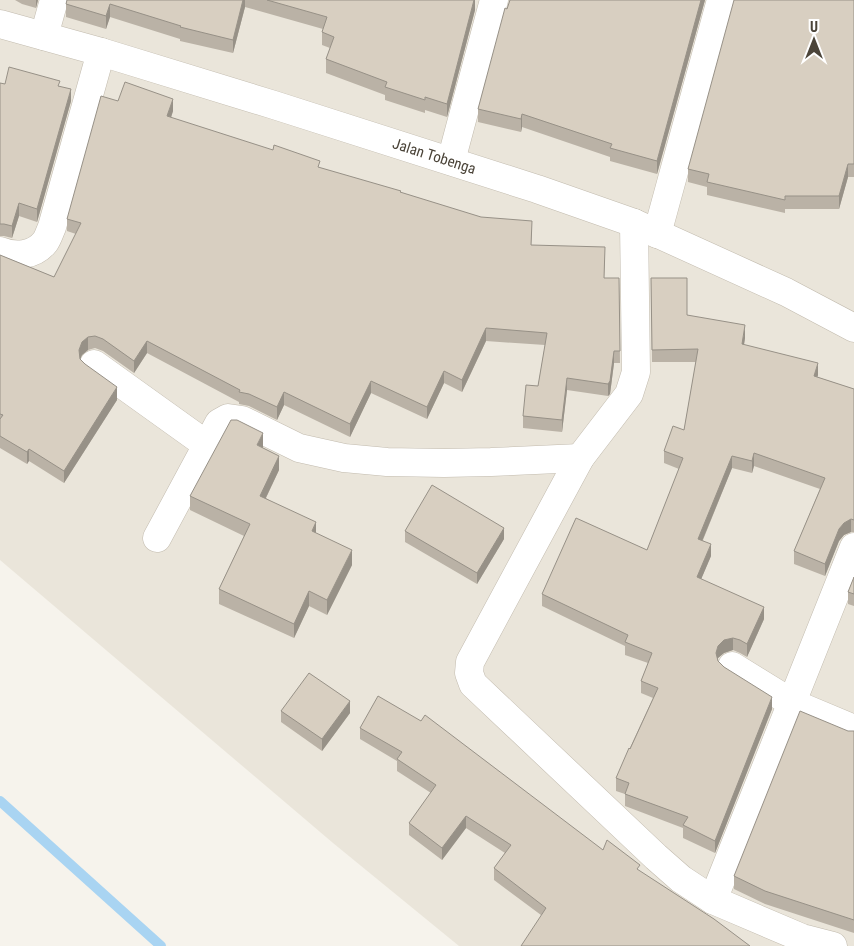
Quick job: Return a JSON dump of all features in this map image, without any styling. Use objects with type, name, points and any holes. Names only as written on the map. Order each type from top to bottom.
[{"type":"street","points":[[44,36],[54,0]]},
{"type":"street","points":[[451,161],[494,0]]},
{"type":"street","points":[[721,0],[646,228],[636,372],[628,394],[580,458],[470,662],[469,673],[473,684],[681,879],[713,900],[802,938],[833,946]]},
{"type":"street","name":"Jalan Tobenga","points":[[0,24],[101,52],[538,188],[646,228],[786,292],[854,328]]},
{"type":"street","points":[[0,251],[10,255],[31,254],[46,242],[52,227],[101,52]]},
{"type":"street","points":[[94,364],[207,445]]},
{"type":"street","points":[[157,538],[219,423],[228,418],[242,420],[299,448],[344,458],[387,462],[444,463],[580,458]]},
{"type":"street","points":[[713,900],[854,547]]},
{"type":"street","points":[[732,666],[792,703],[854,729]]},
{"type":"shaded area","points":[[0,0],[854,0],[854,946],[459,946],[333,843],[0,560]]},
{"type":"building","points":[[67,0],[243,0],[233,40],[180,27],[110,4],[106,16],[66,4]]},
{"type":"building","points":[[267,0],[474,0],[447,104],[425,97],[425,100],[385,87],[387,82],[326,59],[334,37],[322,32],[327,17]]},
{"type":"building","points":[[510,0],[701,0],[657,161],[610,148],[612,144],[522,114],[521,119],[478,109],[505,8],[507,9]]},
{"type":"building","points":[[734,0],[854,0],[854,164],[848,164],[839,196],[785,196],[785,200],[707,182],[709,174],[688,169]]},
{"type":"building","points":[[9,67],[60,81],[58,86],[71,89],[37,209],[19,203],[12,226],[0,224],[0,83],[5,84]]},
{"type":"building","points":[[125,82],[173,99],[167,116],[273,150],[274,145],[320,161],[318,167],[481,217],[532,221],[531,245],[605,247],[604,278],[619,278],[620,351],[614,351],[610,381],[608,384],[567,378],[562,420],[523,416],[526,385],[538,386],[547,333],[486,328],[462,380],[444,371],[427,407],[371,381],[350,424],[284,392],[277,407],[249,394],[239,392],[240,390],[147,341],[134,361],[103,339],[95,336],[88,337],[82,342],[79,350],[80,359],[117,387],[64,471],[29,449],[27,452],[0,436],[0,419],[3,415],[0,414],[0,255],[54,277],[81,223],[67,219],[101,96],[118,101]]},
{"type":"building","points":[[651,278],[687,278],[687,315],[745,325],[742,344],[818,363],[814,376],[854,389],[854,520],[851,519],[844,523],[839,529],[825,564],[794,551],[825,478],[754,453],[752,461],[732,456],[698,539],[711,544],[697,577],[764,607],[747,644],[733,638],[724,640],[718,646],[716,653],[718,661],[724,667],[772,697],[715,841],[683,825],[688,817],[625,794],[629,783],[616,778],[658,688],[641,681],[652,653],[625,642],[628,635],[542,594],[576,518],[647,550],[683,458],[664,451],[673,426],[684,430],[698,349],[652,350]]},
{"type":"building","points":[[231,420],[237,420],[263,433],[257,445],[279,456],[260,496],[316,522],[312,531],[352,550],[327,600],[309,591],[294,624],[219,589],[250,524],[190,496]]},
{"type":"building","points":[[432,485],[504,528],[477,573],[405,531]]},
{"type":"building","points":[[854,577],[854,594],[848,592]]},
{"type":"building","points":[[309,673],[350,701],[322,739],[281,711]]},
{"type":"building","points":[[378,696],[421,721],[425,715],[603,850],[607,840],[640,865],[637,869],[714,919],[750,946],[521,946],[546,908],[494,868],[511,845],[466,816],[442,848],[409,823],[436,785],[397,759],[402,752],[360,728]]},
{"type":"building","points":[[800,711],[848,731],[854,731],[854,920],[765,891],[734,876]]},
{"type":"waterway","points":[[0,801],[161,946]]}]
